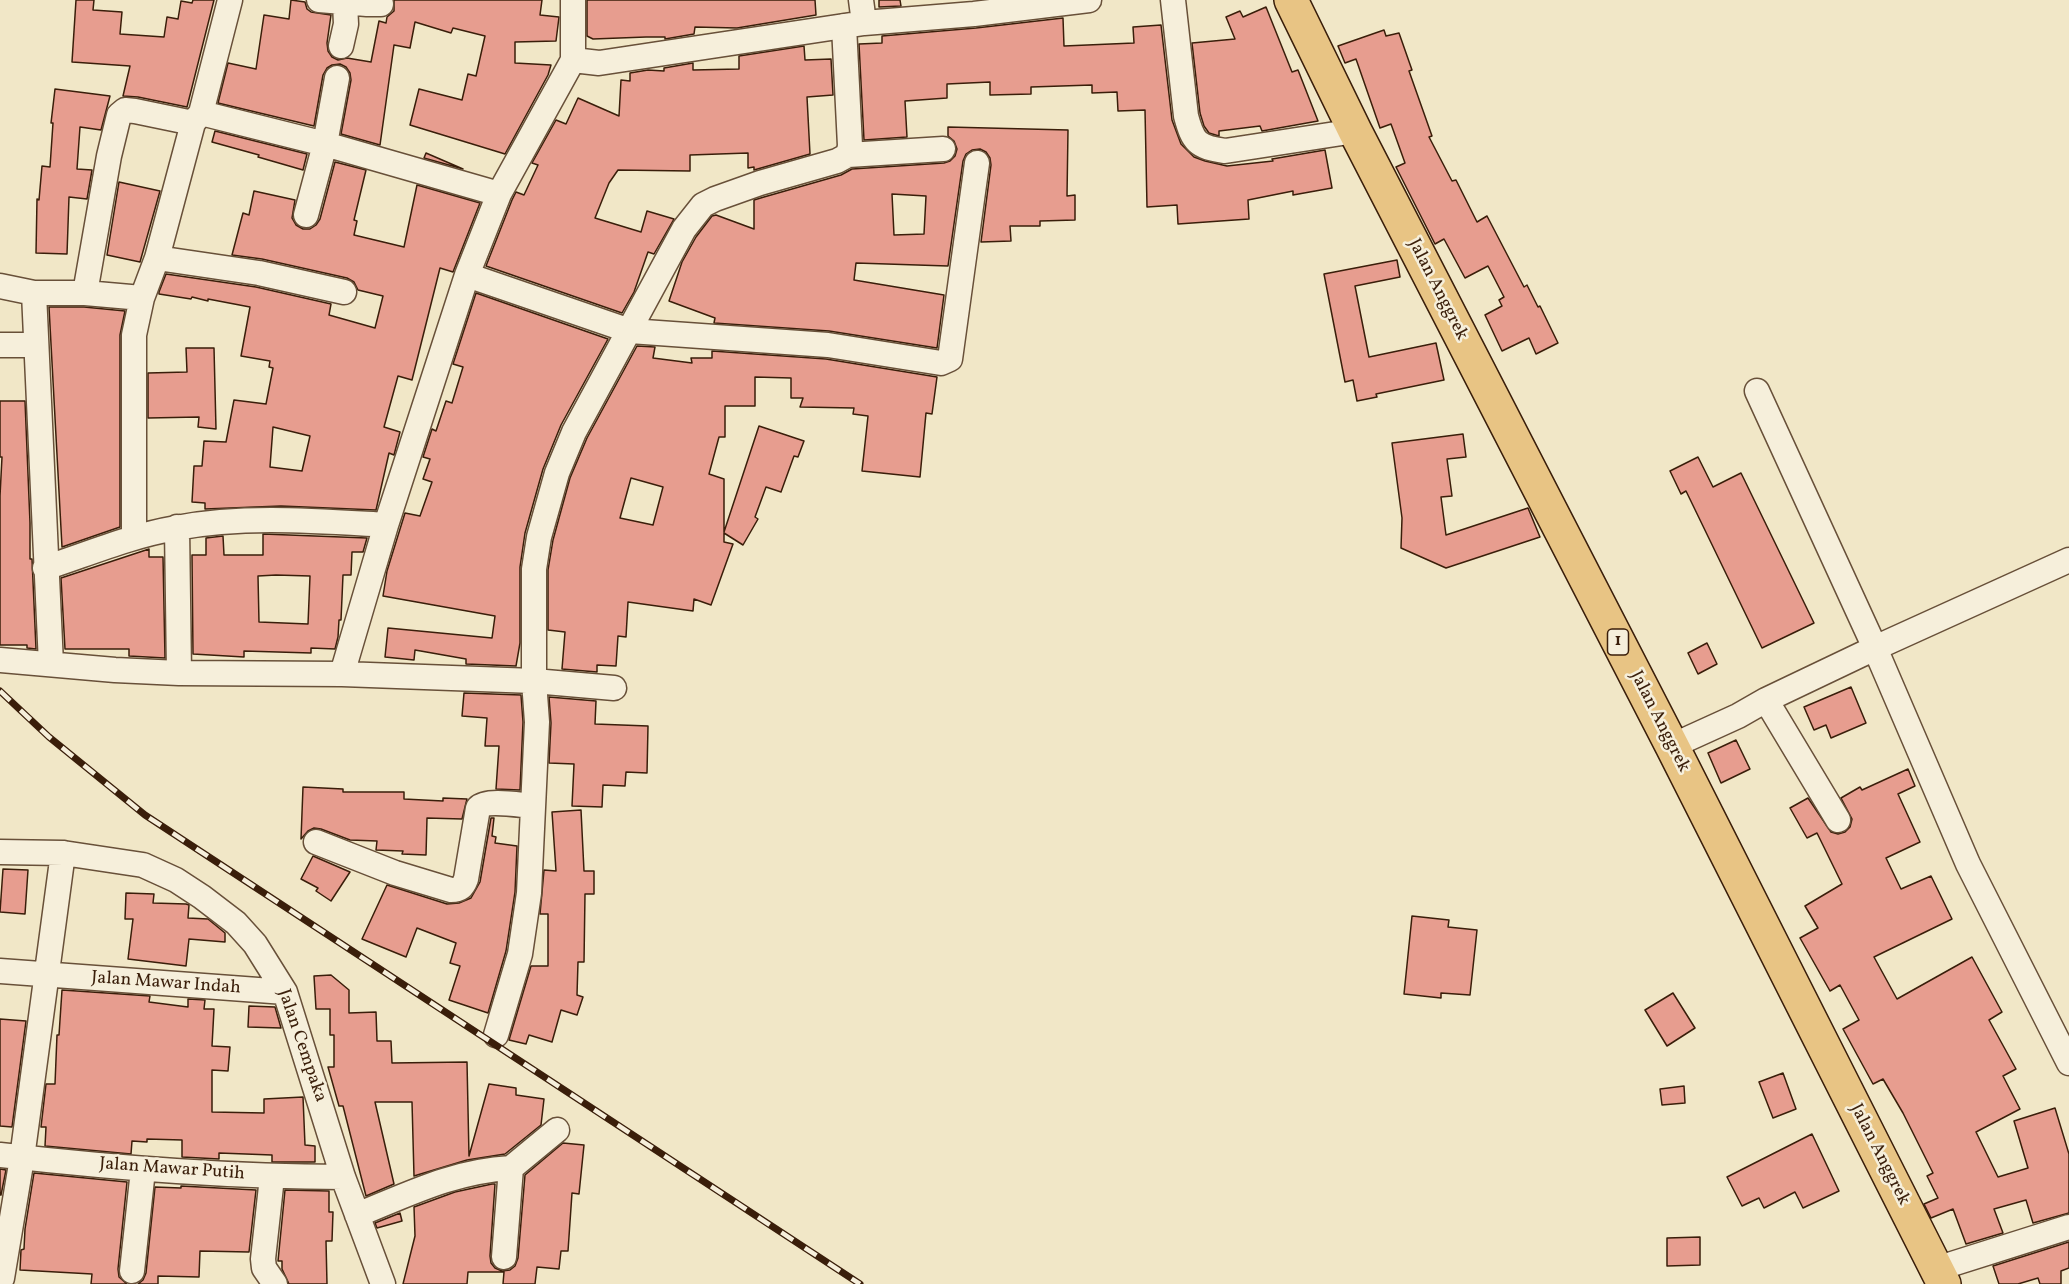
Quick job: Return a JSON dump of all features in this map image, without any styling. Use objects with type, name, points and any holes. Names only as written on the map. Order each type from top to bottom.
[{"type":"highway","name":"Jalan Anggrek","points":[[1291,0],[1355,131],[1672,746],[1940,1276]]},
{"type":"street","points":[[134,537],[134,335],[142,298],[157,258],[230,0]]},
{"type":"street","points":[[320,0],[365,3]]},
{"type":"street","points":[[342,674],[386,525],[467,275],[499,194],[573,60],[573,0]]},
{"type":"street","points":[[573,60],[599,63],[856,16],[974,14],[1089,0]]},
{"type":"street","points":[[1173,0],[1186,116],[1197,143],[1206,148],[1225,151],[1355,131]]},
{"type":"street","points":[[341,46],[346,24],[365,3]]},
{"type":"street","points":[[848,155],[856,16]]},
{"type":"street","points":[[306,215],[325,144],[337,78]]},
{"type":"street","points":[[85,293],[109,156],[119,115],[125,110],[197,118],[325,144],[499,194]]},
{"type":"street","points":[[496,1035],[520,954],[529,893],[537,722],[534,681],[534,569],[547,507],[574,432],[684,230],[703,205],[742,190],[837,161],[848,155],[943,149]]},
{"type":"street","points":[[467,275],[630,331],[828,345],[941,363],[947,362],[950,359],[977,163]]},
{"type":"street","points":[[157,258],[259,273],[344,292]]},
{"type":"street","points":[[0,286],[34,293],[85,293],[142,298]]},
{"type":"street","points":[[34,293],[51,664]]},
{"type":"street","points":[[0,345],[36,345]]},
{"type":"street","points":[[1757,391],[1875,648],[1968,864],[2069,1063]]},
{"type":"street","points":[[45,568],[134,537],[177,527],[246,519],[386,525]]},
{"type":"street","points":[[177,527],[179,673]]},
{"type":"street","points":[[1672,746],[1875,648],[2069,560]]},
{"type":"street","points":[[0,660],[179,673],[342,674],[534,681],[614,688]]},
{"type":"street","points":[[1767,700],[1838,820]]},
{"type":"street","points":[[316,842],[395,873],[456,890],[463,885],[466,879],[478,808],[482,804],[492,803],[533,806]]},
{"type":"street","name":"Jalan Cempaka","points":[[0,852],[63,853],[143,865],[193,891],[236,923],[255,944],[285,992],[344,1177],[383,1284]]},
{"type":"street","points":[[2,1278],[11,1156],[47,975],[63,853]]},
{"type":"street","name":"Jalan Mawar Indah","points":[[0,971],[285,992]]},
{"type":"street","points":[[357,1215],[448,1178],[490,1169],[511,1168],[557,1130]]},
{"type":"street","name":"Jalan Mawar Putih","points":[[11,1156],[143,1170],[272,1177],[344,1177]]},
{"type":"street","points":[[504,1257],[511,1168]]},
{"type":"street","points":[[132,1271],[143,1170]]},
{"type":"street","points":[[272,1177],[263,1259],[264,1268],[275,1284]]},
{"type":"street","points":[[1940,1276],[2069,1227]]},
{"type":"building","points":[[76,0],[94,0],[93,10],[122,12],[120,34],[164,37],[167,17],[178,19],[181,1],[192,3],[193,0],[214,0],[187,107],[123,96],[130,66],[72,62]]},
{"type":"building","points":[[291,0],[305,2],[307,9],[311,12],[331,15],[328,51],[338,60],[347,58],[371,62],[379,21],[386,23],[387,17],[394,11],[394,0],[542,0],[540,15],[559,17],[556,41],[515,42],[515,63],[551,65],[548,75],[505,154],[410,125],[419,89],[462,100],[468,74],[476,76],[485,36],[453,28],[451,33],[415,22],[410,48],[394,45],[380,145],[341,134],[351,80],[346,67],[340,64],[327,68],[323,75],[314,126],[218,103],[228,63],[256,69],[264,15],[289,19]]},
{"type":"building","points":[[587,0],[815,0],[816,15],[737,28],[695,27],[694,34],[665,39],[665,37],[646,37],[593,39],[587,36]]},
{"type":"building","points":[[879,0],[900,0],[901,6],[879,7]]},
{"type":"building","points":[[1266,7],[1292,72],[1298,70],[1318,121],[1262,131],[1260,126],[1219,131],[1219,136],[1209,133],[1200,113],[1192,43],[1235,39],[1226,17],[1240,11],[1243,17]]},
{"type":"building","points":[[1063,18],[1064,46],[1134,43],[1133,27],[1161,25],[1172,120],[1181,144],[1194,157],[1227,166],[1273,161],[1272,159],[1325,150],[1332,188],[1293,195],[1293,191],[1248,200],[1249,219],[1178,224],[1177,205],[1147,207],[1145,110],[1118,111],[1117,92],[1092,93],[1092,85],[1031,87],[1031,94],[990,95],[990,82],[947,84],[947,98],[905,101],[907,137],[864,140],[859,44],[882,43],[882,36]]},
{"type":"building","points":[[1384,30],[1386,36],[1399,33],[1412,70],[1409,71],[1432,136],[1429,137],[1452,181],[1456,180],[1477,222],[1487,216],[1524,287],[1527,285],[1538,307],[1540,306],[1558,343],[1536,354],[1529,338],[1502,351],[1485,315],[1502,306],[1499,300],[1504,297],[1488,266],[1465,278],[1444,239],[1435,244],[1396,167],[1405,163],[1391,124],[1380,128],[1356,59],[1345,63],[1338,46]]},
{"type":"building","points":[[804,46],[805,60],[831,59],[833,95],[807,97],[810,154],[754,170],[754,167],[748,168],[748,153],[690,155],[690,171],[618,170],[609,183],[595,218],[641,232],[647,211],[674,219],[654,254],[648,252],[634,292],[622,313],[486,266],[516,192],[524,195],[538,165],[532,163],[556,120],[566,124],[578,98],[619,116],[621,80],[630,81],[630,73],[648,70],[664,71],[664,68],[693,63],[693,70],[739,69],[739,56]]},
{"type":"building","points":[[55,89],[110,96],[101,130],[80,127],[77,169],[92,170],[87,199],[69,197],[67,254],[36,253],[37,199],[39,200],[42,166],[50,167],[53,123],[51,123]]},
{"type":"building","points":[[948,127],[1068,130],[1067,196],[1075,195],[1075,220],[1040,221],[1040,226],[1010,226],[1011,241],[981,242],[990,158],[980,149],[966,154],[963,161],[948,266],[856,263],[854,280],[944,295],[937,348],[829,331],[714,323],[715,318],[669,301],[682,262],[696,237],[712,216],[716,215],[754,229],[754,200],[841,175],[852,169],[944,163],[955,156],[957,149],[954,141],[948,136]],"holes":[[[892,194],[926,196],[924,234],[894,235]]]},
{"type":"building","points":[[215,131],[307,154],[303,170],[212,142]]},
{"type":"building","points":[[426,153],[463,169],[424,158]]},
{"type":"building","points":[[335,162],[366,170],[354,220],[357,221],[354,235],[404,247],[417,185],[480,203],[453,272],[440,268],[412,380],[398,376],[384,427],[400,432],[394,455],[389,453],[376,510],[281,506],[205,509],[205,503],[192,502],[194,466],[202,466],[204,441],[226,442],[234,400],[266,404],[273,368],[269,367],[270,361],[241,356],[250,307],[208,299],[208,301],[159,294],[166,274],[256,287],[331,304],[329,315],[375,328],[383,296],[358,290],[354,282],[347,278],[262,259],[232,255],[243,213],[249,215],[254,191],[295,200],[292,218],[296,225],[303,229],[310,229],[320,219]],"holes":[[[273,427],[310,436],[302,471],[270,467]]]},
{"type":"building","points":[[119,182],[160,191],[140,262],[107,255]]},
{"type":"building","points":[[1397,260],[1400,277],[1355,286],[1369,357],[1436,343],[1444,380],[1376,394],[1377,397],[1357,401],[1353,380],[1345,382],[1324,274]]},
{"type":"building","points":[[476,293],[608,339],[561,425],[543,469],[525,533],[520,567],[520,643],[516,666],[466,664],[466,659],[415,650],[414,660],[385,657],[388,628],[492,638],[495,616],[383,596],[387,571],[405,513],[420,516],[432,482],[423,479],[430,459],[423,457],[432,429],[436,431],[446,401],[452,403],[463,367],[453,364]]},
{"type":"building","points":[[49,307],[84,307],[125,311],[120,335],[120,527],[62,547]]},
{"type":"building","points":[[637,346],[655,347],[653,358],[692,363],[691,358],[712,358],[712,351],[826,359],[937,377],[932,414],[926,413],[920,477],[862,471],[868,416],[853,414],[854,408],[800,407],[803,398],[791,398],[791,378],[755,377],[755,406],[725,406],[725,437],[719,437],[709,474],[724,479],[724,532],[759,426],[804,441],[798,457],[794,456],[781,492],[766,487],[755,517],[758,519],[743,545],[724,533],[724,542],[733,544],[711,605],[694,599],[693,611],[628,602],[626,637],[618,636],[616,666],[597,665],[597,672],[562,669],[565,632],[548,630],[548,570],[553,540],[570,478],[587,438]],"holes":[[[631,478],[663,487],[653,525],[620,518]]]},
{"type":"building","points":[[186,348],[214,348],[216,429],[198,427],[199,417],[148,418],[148,373],[187,372]]},
{"type":"building","points":[[0,401],[25,401],[30,559],[32,559],[36,649],[27,648],[27,645],[0,645],[2,457],[0,457]]},
{"type":"building","points":[[1463,434],[1466,457],[1447,459],[1452,496],[1441,497],[1446,535],[1528,508],[1540,537],[1446,568],[1401,548],[1402,518],[1392,443]]},
{"type":"building","points":[[1698,457],[1713,487],[1741,473],[1814,623],[1762,648],[1686,491],[1681,494],[1670,471]]},
{"type":"building","points":[[263,534],[367,538],[363,552],[352,552],[351,575],[343,575],[341,620],[339,620],[335,649],[311,648],[311,653],[244,651],[244,657],[193,654],[192,555],[206,555],[206,538],[223,536],[224,555],[263,555]],"holes":[[[258,576],[310,576],[308,624],[259,622]]]},
{"type":"building","points":[[149,549],[149,557],[163,557],[165,658],[129,656],[129,649],[65,649],[61,578]]},
{"type":"building","points":[[1707,643],[1717,664],[1698,674],[1688,653]]},
{"type":"building","points":[[1851,687],[1866,723],[1831,738],[1826,725],[1814,730],[1804,707]]},
{"type":"building","points":[[464,693],[521,695],[523,722],[520,790],[496,789],[499,746],[485,746],[487,718],[462,716]]},
{"type":"building","points":[[549,697],[596,701],[595,724],[648,726],[647,773],[626,772],[625,786],[603,785],[602,807],[572,806],[574,764],[549,763],[551,723]]},
{"type":"building","points":[[1736,740],[1750,769],[1721,783],[1708,753]]},
{"type":"building","points":[[1908,769],[1915,786],[1898,794],[1920,842],[1886,858],[1901,889],[1931,876],[1952,919],[1874,957],[1897,999],[1972,957],[2002,1012],[1989,1020],[2016,1069],[2003,1076],[2020,1109],[1976,1132],[1998,1177],[2028,1168],[2014,1121],[2055,1108],[2069,1154],[2069,1213],[2033,1223],[2026,1200],[1994,1209],[2003,1233],[1966,1244],[1953,1209],[1931,1218],[1924,1204],[1938,1198],[1927,1176],[1933,1173],[1883,1079],[1873,1084],[1843,1029],[1859,1020],[1840,985],[1830,991],[1800,938],[1818,928],[1805,906],[1842,884],[1817,833],[1807,838],[1790,808],[1808,798],[1831,832],[1838,834],[1845,832],[1850,827],[1852,819],[1841,798],[1860,787],[1862,790]]},
{"type":"building","points":[[303,787],[343,789],[343,792],[404,792],[404,799],[443,801],[443,798],[467,799],[462,819],[427,818],[426,855],[402,854],[403,851],[376,850],[377,841],[350,840],[321,829],[314,828],[308,831],[301,839]]},
{"type":"building","points":[[581,810],[584,871],[594,871],[594,894],[585,894],[584,962],[578,962],[577,995],[583,997],[577,1015],[561,1010],[552,1042],[529,1035],[526,1044],[509,1040],[531,966],[548,966],[548,914],[540,914],[544,870],[556,871],[552,812]]},
{"type":"building","points":[[491,818],[494,818],[492,836],[496,837],[495,843],[517,846],[515,892],[506,951],[488,1013],[449,1000],[460,966],[450,963],[456,943],[417,928],[406,957],[362,939],[387,885],[447,904],[459,903],[471,898],[480,882]]},
{"type":"building","points":[[313,856],[350,872],[331,901],[316,891],[318,888],[301,879]]},
{"type":"building","points":[[3,869],[28,870],[25,914],[0,912]]},
{"type":"building","points":[[126,893],[154,894],[153,903],[189,905],[188,918],[208,919],[225,933],[225,942],[189,939],[186,966],[128,959],[133,919],[125,919]]},
{"type":"building","points":[[1412,916],[1449,920],[1448,927],[1477,930],[1470,995],[1441,993],[1441,998],[1404,994]]},
{"type":"building","points":[[331,975],[349,990],[349,1013],[376,1012],[377,1041],[391,1041],[392,1063],[467,1062],[469,1156],[489,1084],[516,1088],[516,1095],[544,1099],[541,1125],[505,1154],[467,1160],[414,1176],[412,1102],[375,1102],[394,1184],[366,1196],[343,1106],[339,1106],[328,1067],[334,1067],[334,1035],[330,1035],[330,1009],[316,1009],[314,976]]},
{"type":"building","points":[[62,990],[150,996],[149,1002],[188,1007],[188,999],[205,1000],[204,1009],[214,1009],[212,1046],[230,1047],[228,1071],[212,1070],[212,1112],[264,1113],[264,1099],[303,1097],[305,1145],[315,1146],[315,1162],[272,1162],[272,1155],[219,1153],[219,1159],[182,1157],[182,1140],[132,1141],[131,1154],[45,1146],[46,1127],[41,1127],[46,1084],[55,1084]]},
{"type":"building","points":[[1673,993],[1695,1028],[1667,1046],[1645,1010]]},
{"type":"building","points":[[249,1006],[275,1007],[281,1028],[248,1027]]},
{"type":"building","points":[[0,1019],[26,1021],[12,1127],[0,1126]]},
{"type":"building","points":[[1783,1073],[1796,1109],[1773,1118],[1759,1082]]},
{"type":"building","points":[[1684,1086],[1685,1103],[1662,1105],[1660,1089]]},
{"type":"building","points":[[1812,1134],[1839,1191],[1803,1208],[1795,1192],[1764,1208],[1759,1198],[1742,1206],[1727,1177]]},
{"type":"building","points":[[563,1143],[584,1145],[579,1194],[572,1193],[568,1251],[561,1251],[559,1269],[537,1267],[535,1284],[503,1284],[504,1272],[468,1272],[467,1284],[403,1284],[415,1236],[414,1207],[455,1192],[492,1184],[495,1184],[491,1263],[502,1271],[510,1270],[515,1266],[518,1258],[525,1175]]},
{"type":"building","points":[[0,1169],[6,1170],[1,1195],[0,1195]]},
{"type":"building","points":[[34,1173],[127,1182],[118,1269],[119,1277],[127,1284],[91,1284],[92,1274],[20,1270],[21,1250],[24,1249]]},
{"type":"building","points":[[181,1186],[256,1190],[249,1252],[200,1251],[199,1277],[158,1276],[158,1284],[138,1284],[146,1273],[155,1187],[181,1188]]},
{"type":"building","points":[[285,1190],[329,1191],[329,1212],[333,1212],[332,1241],[326,1241],[327,1284],[289,1284],[282,1269],[282,1261],[278,1261]]},
{"type":"building","points":[[400,1213],[402,1221],[377,1228],[375,1223]]},
{"type":"building","points":[[1700,1237],[1700,1265],[1667,1266],[1667,1238]]},
{"type":"building","points":[[2069,1242],[2069,1268],[2061,1271],[2061,1284],[2040,1284],[2038,1278],[2018,1284],[1999,1284],[1993,1266]]},
{"type":"railway","points":[[0,691],[49,737],[145,815],[860,1284]]}]
